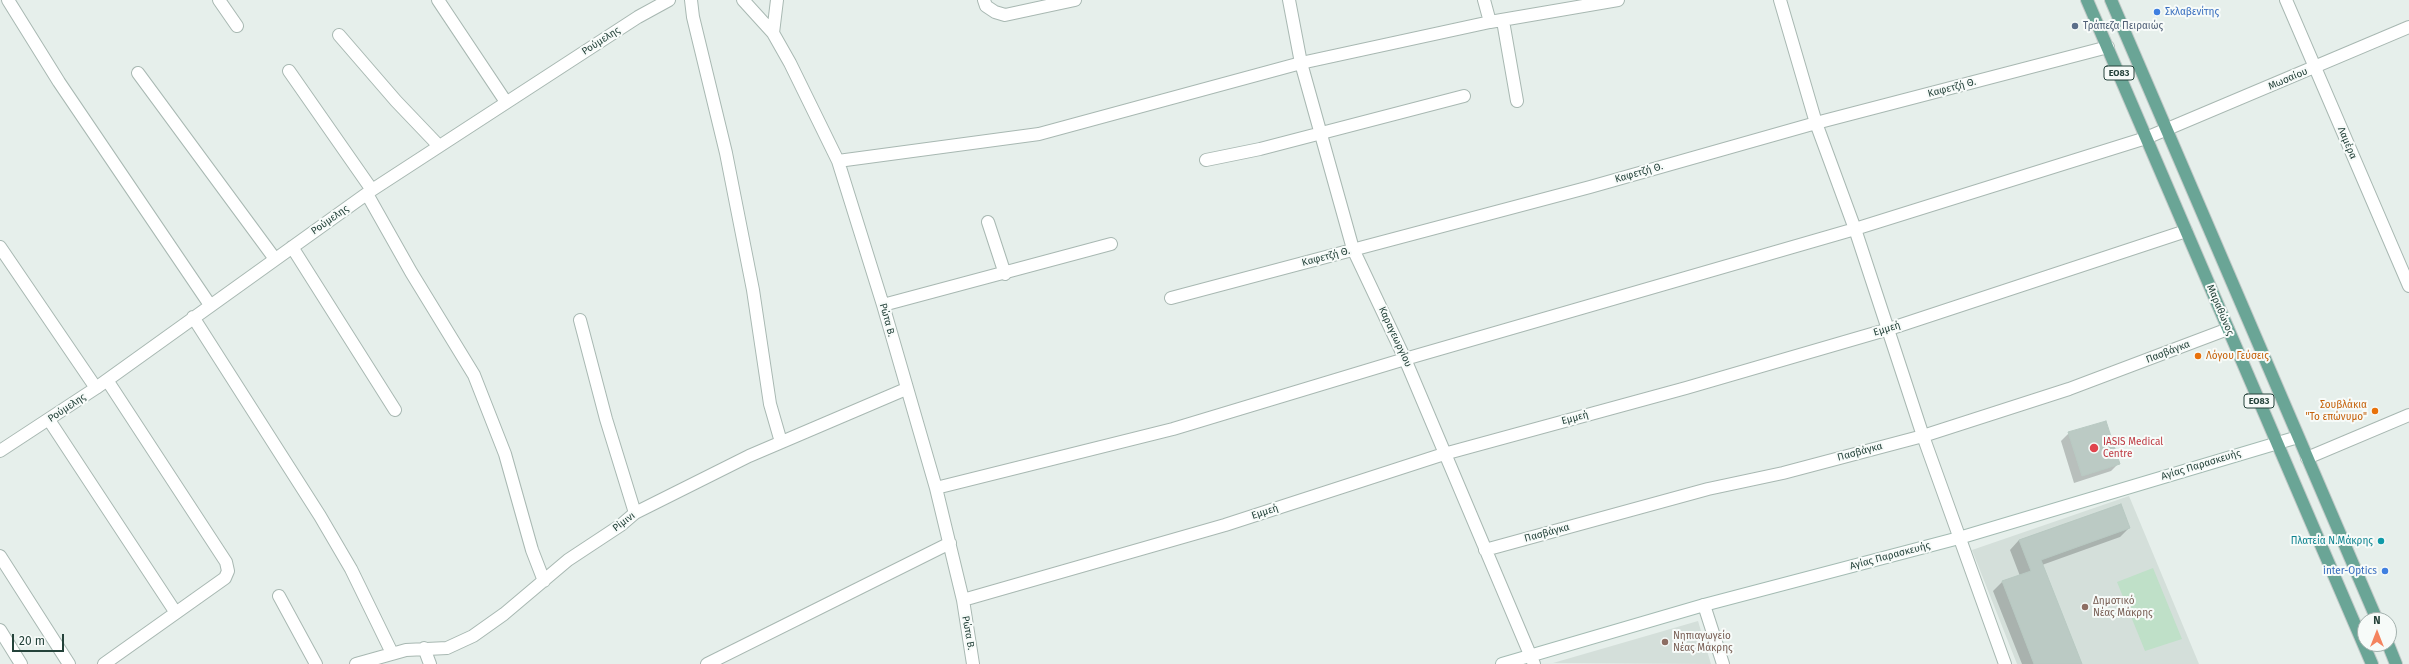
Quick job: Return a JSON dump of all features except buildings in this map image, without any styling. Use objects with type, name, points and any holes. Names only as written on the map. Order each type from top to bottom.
[{"type":"main road","name":"Μαραθώνος","points":[[2087,0],[2372,664]]},
{"type":"main road","name":"ΕΟ83","points":[[2111,0],[2374,612]]},
{"type":"main road","points":[[2391,652],[2396,664]]},
{"type":"street","points":[[8,0],[59,82],[210,305]]},
{"type":"street","points":[[219,0],[237,26]]},
{"type":"street","points":[[438,0],[506,102]]},
{"type":"street","name":"Ρούμελης","points":[[0,451],[96,388],[370,192],[638,17],[669,0]]},
{"type":"street","points":[[691,0],[693,18],[726,153],[753,290],[770,404],[781,442]]},
{"type":"street","name":"Ρώτα Β.","points":[[743,0],[773,33],[790,63],[838,161],[883,305],[906,389],[936,488],[963,600],[970,663]]},
{"type":"street","points":[[773,33],[777,0]]},
{"type":"street","points":[[984,0],[986,6],[995,12],[1005,15],[1075,0]]},
{"type":"street","name":"Καραγεωργίου","points":[[1289,0],[1301,63],[1353,249],[1405,359],[1532,660]]},
{"type":"street","points":[[1484,0],[1490,22]]},
{"type":"street","points":[[838,161],[1039,134],[1301,63],[1490,22],[1503,21],[1618,0]]},
{"type":"street","points":[[1780,0],[1816,123],[1855,229],[1958,538],[2005,664]]},
{"type":"street","name":"Λαμέρα","points":[[2286,0],[2409,286]]},
{"type":"street","points":[[1503,21],[1517,101]]},
{"type":"street","name":"Μωσαίου","points":[[936,488],[1173,429],[1405,359],[1855,229],[2146,138],[2409,27]]},
{"type":"street","points":[[339,35],[396,101],[439,146]]},
{"type":"street","name":"Καφετζή Θ.","points":[[1171,298],[1816,123],[2108,47]]},
{"type":"street","points":[[289,71],[370,192],[411,272],[474,375],[505,454],[532,550],[544,581]]},
{"type":"street","points":[[138,73],[275,259]]},
{"type":"street","points":[[1206,160],[1260,149],[1464,96]]},
{"type":"street","points":[[988,222],[1005,274]]},
{"type":"street","name":"Εμμεή","points":[[963,600],[1225,525],[1444,454],[1686,388],[1889,329],[2186,231]]},
{"type":"street","points":[[883,305],[1005,274],[1111,244]]},
{"type":"street","points":[[0,247],[96,388]]},
{"type":"street","points":[[292,247],[396,410]]},
{"type":"street","points":[[194,317],[320,516],[351,569],[392,653]]},
{"type":"street","points":[[580,320],[608,427],[635,513]]},
{"type":"street","name":"Πασβάγκα","points":[[1485,550],[1708,489],[1756,480],[1923,436],[2069,389],[2228,329]]},
{"type":"street","points":[[104,664],[225,578],[228,571],[226,562],[107,380]]},
{"type":"street","name":"Ρίμινι","points":[[356,664],[392,653],[424,648],[447,648],[473,636],[544,581],[568,560],[621,525],[635,513],[743,459],[906,389]]},
{"type":"street","points":[[2308,458],[2409,414]]},
{"type":"street","points":[[49,420],[176,613]]},
{"type":"street","name":"Αγίας Παρασκευής","points":[[1502,664],[1532,660],[1704,605],[1958,538],[2298,437]]},
{"type":"street","points":[[707,664],[950,543]]},
{"type":"street","points":[[0,556],[69,664]]},
{"type":"street","points":[[279,596],[316,664]]},
{"type":"street","points":[[1704,605],[1723,664]]},
{"type":"street","points":[[0,630],[21,664]]},
{"type":"street","points":[[424,648],[430,664]]},
{"type":"shaded area","name":"Δημοτικό Νέας Μάκρης","points":[[2129,496],[2199,664],[2017,664],[1972,550]]},
{"type":"shaded area","name":"Νηπιαγωγείο Νέας Μάκρης","points":[[1698,621],[1711,664],[1553,663]]},
{"type":"green space","points":[[2153,568],[2182,639],[2145,651],[2117,582]]},
{"type":"place","name":"Σκλαβενίτης","points":[[2157,12]]},
{"type":"place","name":"Τράπεζα Πειραιώς","points":[[2075,26]]},
{"type":"place","name":"Λόγου Γεύσεις","points":[[2198,356]]},
{"type":"place","name":"Σουβλάκια \"Το επώνυμο\"","points":[[2375,411]]},
{"type":"place","name":"IASIS Medical Centre","points":[[2094,448]]},
{"type":"place","name":"Πλατεία Ν.Μάκρης","points":[[2381,541]]},
{"type":"place","name":"inter-Optics","points":[[2385,571]]},
{"type":"place","name":"Δημοτικό Νέας Μάκρης","points":[[2085,607]]},
{"type":"place","name":"Νηπιαγωγείο Νέας Μάκρης","points":[[1665,642]]}]
